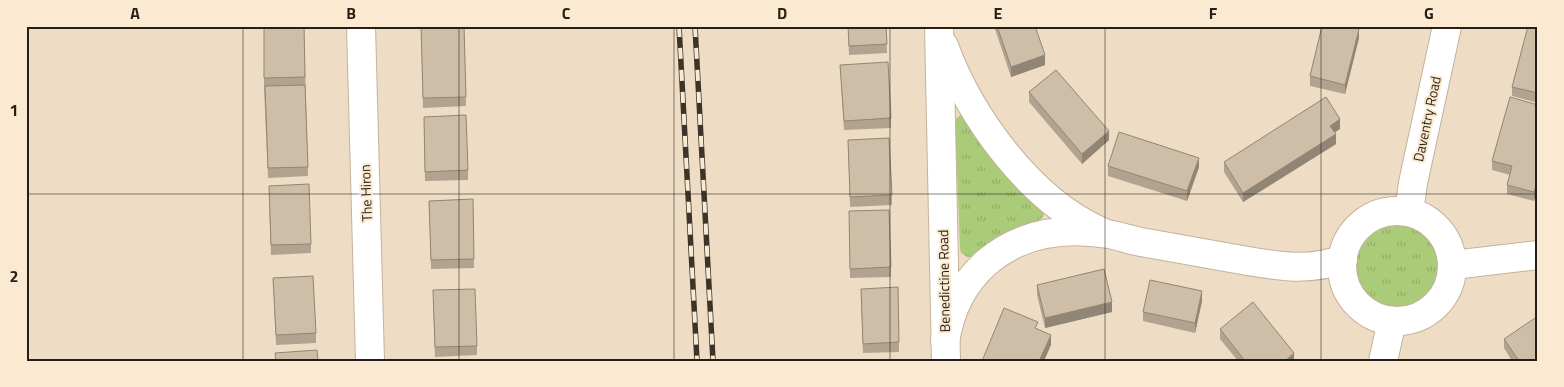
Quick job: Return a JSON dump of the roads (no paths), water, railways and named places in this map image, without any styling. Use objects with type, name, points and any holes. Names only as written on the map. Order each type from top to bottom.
[{"type":"street","name":"The Hiron","points":[[360,26],[370,361]]},
{"type":"street","name":"Daventry Road","points":[[1409,212],[1413,183],[1447,26]]},
{"type":"street","name":"Benedictine Road","points":[[939,29],[960,83],[988,128],[1017,166],[1050,199],[1070,214],[1109,234]]},
{"type":"street","name":"Benedictine Road","points":[[939,29],[946,351]]},
{"type":"street","points":[[1409,212],[1427,219],[1440,231],[1448,245],[1453,265],[1450,283],[1437,304],[1416,318],[1392,321],[1369,313],[1356,302],[1344,277],[1343,259],[1349,240],[1361,225],[1383,213],[1409,212]]},
{"type":"street","name":"Benedictine Road","points":[[946,351],[949,321],[964,286],[978,270],[999,252],[1037,235],[1078,231],[1109,234],[1146,243],[1295,268],[1321,266],[1343,259]]},
{"type":"street","points":[[1453,265],[1538,255]]},
{"type":"street","points":[[1383,361],[1392,321]]},
{"type":"railway","points":[[679,26],[697,361]]},
{"type":"railway","points":[[695,26],[713,361]]}]
